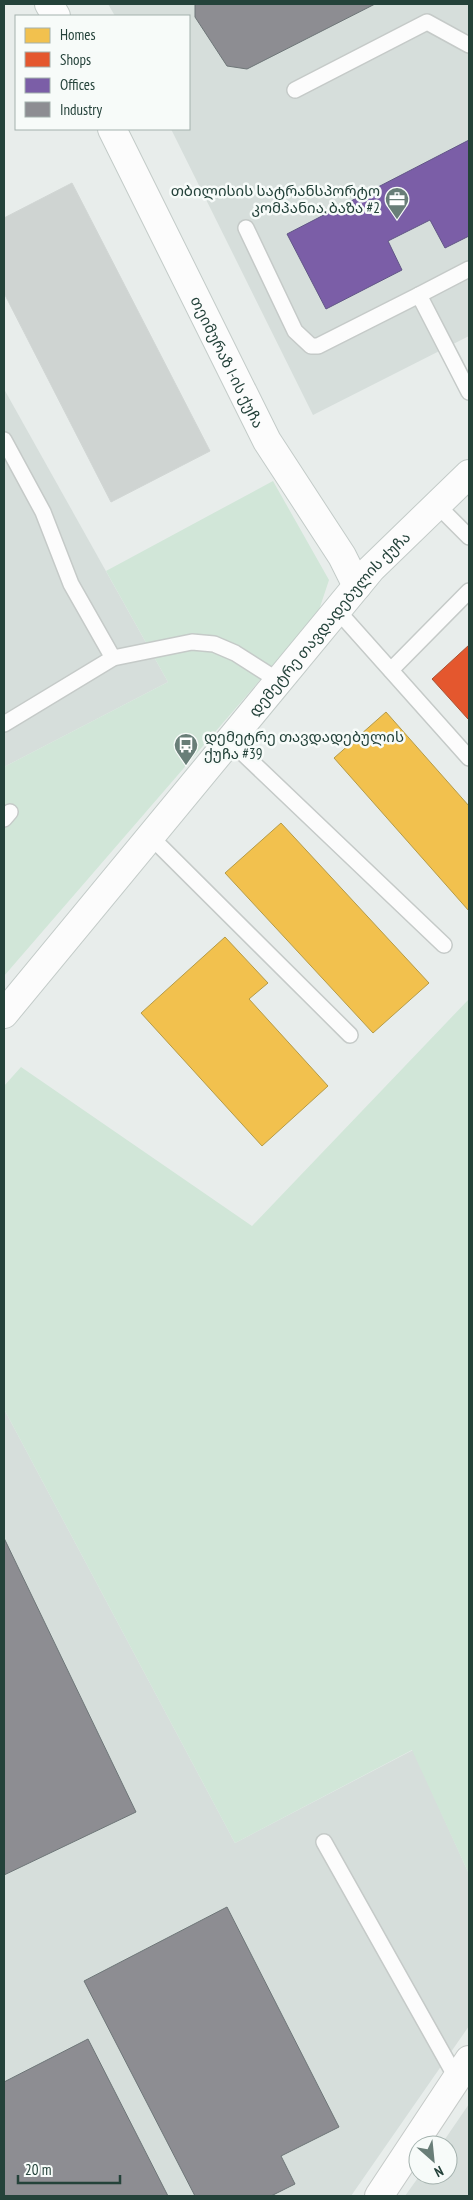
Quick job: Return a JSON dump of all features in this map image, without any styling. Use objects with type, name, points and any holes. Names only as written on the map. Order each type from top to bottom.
[{"type":"main road","points":[[49,4],[55,15]]},
{"type":"main road","name":"თეიმურაზ I-ის ქუჩა","points":[[112,130],[267,440],[342,556],[357,586]]},
{"type":"main road","name":"დემეტრე თავდადებულის ქუჩა","points":[[4,1014],[371,569],[469,474]]},
{"type":"main road","points":[[381,2196],[463,2070]]},
{"type":"lane","points":[[296,90],[427,22],[469,45]]},
{"type":"lane","points":[[246,228],[295,331],[311,346],[318,346],[469,268]]},
{"type":"lane","points":[[419,295],[469,392]]},
{"type":"lane","points":[[4,440],[43,512],[71,584],[113,658]]},
{"type":"lane","points":[[437,505],[469,537]]},
{"type":"lane","points":[[391,670],[469,591]]},
{"type":"lane","points":[[337,610],[391,670],[466,748]]},
{"type":"lane","points":[[4,724],[113,658],[192,642],[214,644],[235,653],[279,681]]},
{"type":"lane","points":[[229,740],[444,945]]},
{"type":"lane","points":[[150,836],[350,1035]]},
{"type":"lane","points":[[324,1842],[463,2070]]},
{"type":"shaded area","points":[[108,4],[469,4],[469,336],[313,415],[171,130],[190,130],[190,15],[114,15]]},
{"type":"shaded area","points":[[4,389],[168,682],[4,767]]},
{"type":"shaded area","points":[[4,1409],[235,1843],[413,1750],[469,1874],[469,2026],[351,2196],[4,2196]]},
{"type":"shaded area","points":[[469,2104],[469,2196],[405,2196],[413,2185],[458,2185],[458,2135],[448,2135]]},
{"type":"green space","points":[[273,481],[329,580],[318,613],[4,976],[4,767],[168,682],[106,571]]},
{"type":"green space","points":[[469,999],[469,1874],[412,1750],[235,1843],[4,1409],[4,1086],[21,1067],[252,1226]]},
{"type":"building: Homes","points":[[386,712],[469,806],[469,911],[334,758]]},
{"type":"building: Homes","points":[[281,823],[429,983],[373,1033],[225,873]]},
{"type":"building: Homes","points":[[225,937],[268,983],[249,999],[328,1086],[262,1146],[141,1013]]},
{"type":"building: Shops","points":[[469,645],[469,718],[468,719],[432,679]]},
{"type":"building: Offices","points":[[469,140],[469,236],[445,248],[430,220],[388,241],[402,270],[326,309],[287,234]]},
{"type":"building: Industry","points":[[195,4],[375,4],[247,69],[227,66],[195,17]]},
{"type":"building: Industry","points":[[4,1538],[136,1812],[4,1875]]},
{"type":"building: Industry","points":[[227,1907],[339,2127],[281,2156],[295,2184],[271,2196],[195,2196],[84,1981]]},
{"type":"building: Industry","points":[[88,2039],[168,2196],[4,2196],[4,2082]]},
{"type":"building: Other","points":[[72,183],[210,451],[111,502],[4,293],[4,218]]},
{"type":"place","name":"თბილისის სატრანსპორტო კომპანია. ბაზა #2","points":[[397,220]]},
{"type":"place","name":"დემეტრე თავდადებულის ქუჩა #39","points":[[186,766]]}]
